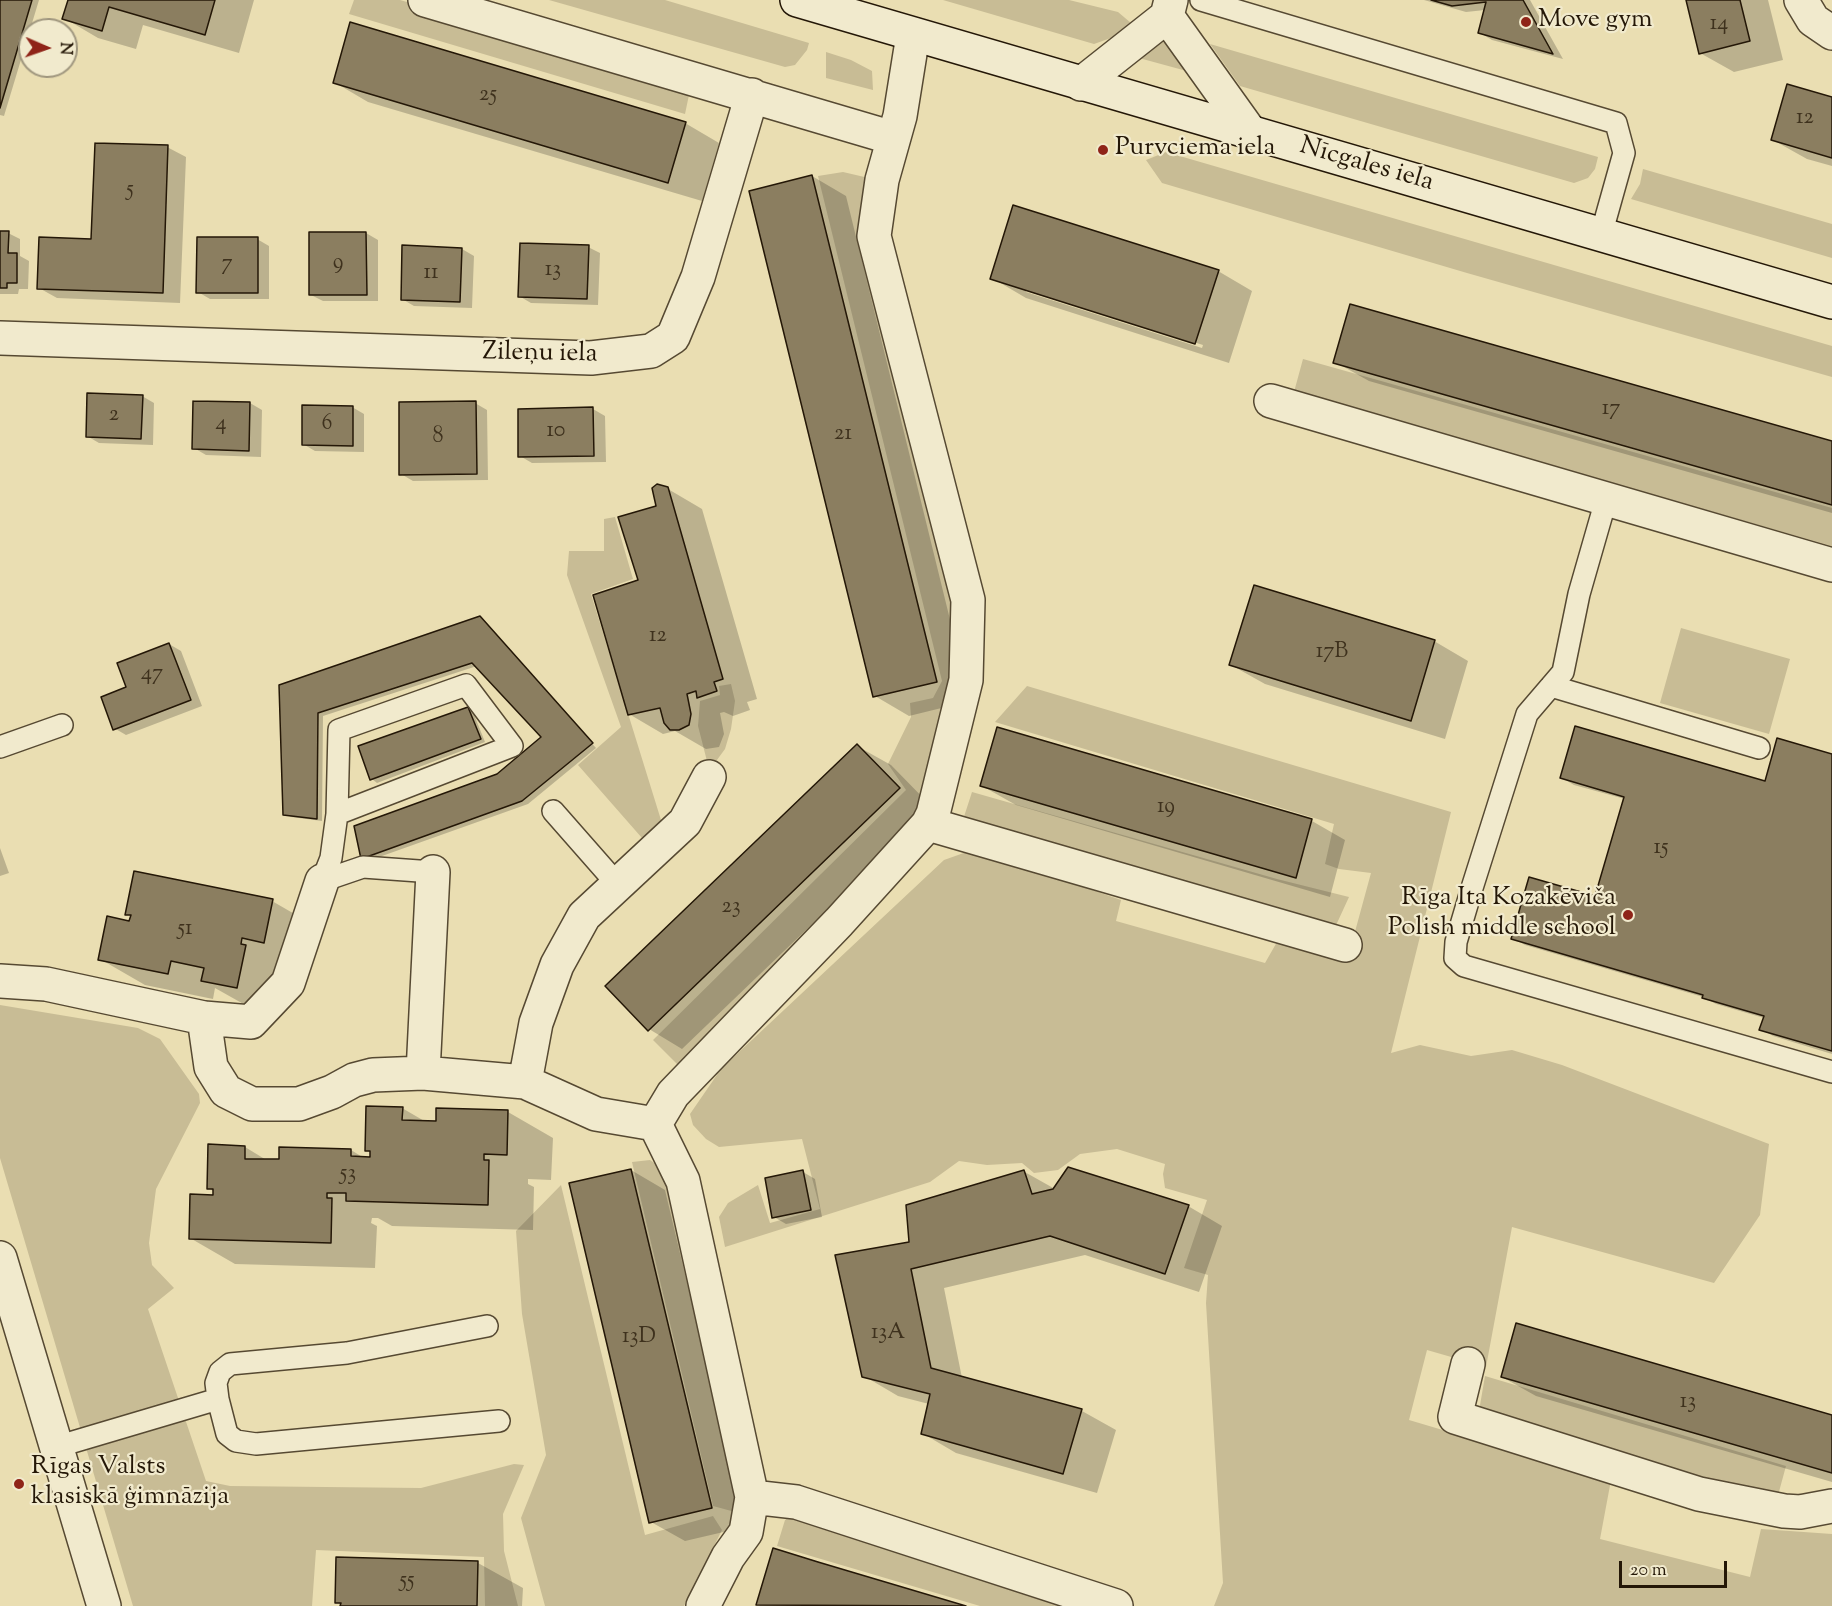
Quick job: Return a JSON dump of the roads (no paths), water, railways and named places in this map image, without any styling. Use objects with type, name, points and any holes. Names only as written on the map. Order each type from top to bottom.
[{"type":"street","points":[[425,0],[893,138]]},
{"type":"street","name":"Nīcgales iela","points":[[797,0],[1832,302]]},
{"type":"street","points":[[1801,0],[1813,20],[1832,33]]},
{"type":"street","points":[[1081,84],[1169,8],[1250,132]]},
{"type":"street","points":[[655,1124],[673,1094],[839,922],[927,824],[933,814],[966,680],[968,600],[874,236],[882,180],[900,116],[913,35]]},
{"type":"street","name":"Zileņu iela","points":[[0,338],[591,358],[651,351],[673,337],[698,277],[752,95]]},
{"type":"street","points":[[1271,401],[1832,566]]},
{"type":"street","points":[[525,1082],[536,1023],[557,965],[584,916],[685,822],[708,777]]},
{"type":"street","points":[[927,824],[1345,945]]},
{"type":"street","points":[[423,1073],[433,872]]},
{"type":"street","points":[[0,981],[46,984],[204,1018],[251,1022],[288,983],[322,881]]},
{"type":"street","points":[[204,1018],[211,1066],[226,1090],[252,1104],[299,1104],[332,1092],[354,1080],[373,1075],[423,1073],[525,1082],[596,1114],[655,1124]]},
{"type":"street","points":[[655,1124],[683,1181],[752,1497],[746,1532],[728,1557],[703,1606]]},
{"type":"street","points":[[0,1258],[104,1606]]},
{"type":"street","points":[[1468,1364],[1455,1417],[1699,1494],[1800,1512],[1832,1506]]},
{"type":"street","points":[[752,1497],[796,1502],[1116,1606]]},
{"type":"lane","points":[[1201,0],[1616,123],[1624,153],[1601,235]]},
{"type":"lane","points":[[1606,500],[1579,594],[1563,672],[1527,714],[1456,942],[1455,958],[1464,966],[1832,1072]]},
{"type":"lane","points":[[322,881],[331,858],[337,814],[339,730],[466,685],[512,746],[337,814]]},
{"type":"lane","points":[[1551,686],[1759,748]]},
{"type":"lane","points":[[0,747],[62,725]]},
{"type":"lane","points":[[553,811],[618,885]]},
{"type":"lane","points":[[322,881],[363,867],[433,872]]},
{"type":"lane","points":[[488,1326],[347,1353],[230,1364],[220,1372],[216,1383],[227,1434],[236,1441],[256,1444],[499,1421]]},
{"type":"lane","points":[[56,1447],[218,1399]]},
{"type":"place","name":"Move gym","points":[[1526,22]]},
{"type":"place","name":"Purvciema iela","points":[[1103,150]]},
{"type":"place","name":"Rīga Ita Kozakēviča Polish middle school","points":[[1628,915]]},
{"type":"place","name":"Rīgas Valsts klasiskā ģimnāzija","points":[[19,1484]]}]
